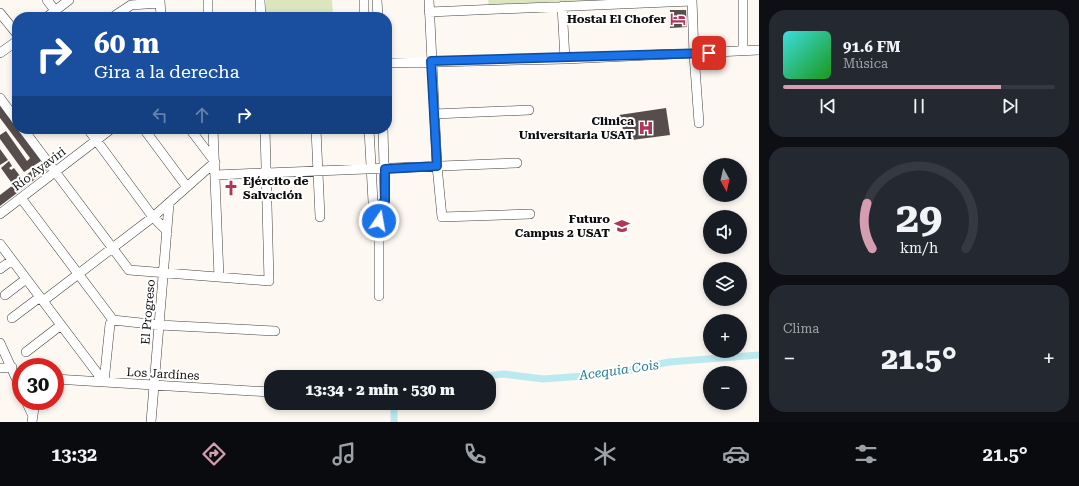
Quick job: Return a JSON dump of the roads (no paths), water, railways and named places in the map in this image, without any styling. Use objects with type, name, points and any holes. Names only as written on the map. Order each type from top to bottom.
[{"type":"street","points":[[47,0],[56,12]]},
{"type":"street","points":[[59,12],[69,0]]},
{"type":"street","points":[[208,0],[208,12]]},
{"type":"street","points":[[260,0],[261,12]]},
{"type":"street","points":[[364,0],[364,12]]},
{"type":"street","points":[[377,0],[378,12]]},
{"type":"street","points":[[429,0],[437,166],[442,216],[530,214]]},
{"type":"street","points":[[743,0],[743,50]]},
{"type":"street","points":[[429,12],[484,5],[562,6],[692,1],[699,123]]},
{"type":"street","points":[[121,12],[130,5],[160,2],[161,12]]},
{"type":"street","points":[[562,6],[565,58]]},
{"type":"street","points":[[0,13],[12,28]]},
{"type":"street","points":[[0,53],[12,45]]},
{"type":"street","points":[[392,63],[694,54],[759,50]]},
{"type":"street","points":[[0,98],[12,114]]},
{"type":"street","points":[[434,114],[529,110]]},
{"type":"street","points":[[27,134],[54,173],[129,270],[270,281],[265,134]]},
{"type":"street","points":[[92,134],[153,217],[167,231]]},
{"type":"street","name":"Río Ayaviri","points":[[0,214],[105,134]]},
{"type":"street","points":[[148,134],[187,187]]},
{"type":"street","points":[[194,134],[215,162]]},
{"type":"street","points":[[213,134],[219,277]]},
{"type":"street","points":[[316,134],[320,216]]},
{"type":"street","points":[[369,134],[373,202],[379,206]]},
{"type":"street","points":[[379,206],[385,201],[383,134]]},
{"type":"street","points":[[12,318],[78,274],[153,217],[215,162]]},
{"type":"street","points":[[216,175],[517,163]]},
{"type":"street","points":[[21,198],[113,320],[159,325],[275,331]]},
{"type":"street","name":"El Progreso","points":[[151,422],[169,204]]},
{"type":"street","points":[[379,206],[379,296]]},
{"type":"street","points":[[0,244],[104,382]]},
{"type":"street","points":[[0,269],[12,260]]},
{"type":"street","points":[[5,295],[26,279]]},
{"type":"street","points":[[104,382],[110,324],[113,320]]},
{"type":"street","points":[[26,352],[61,325]]},
{"type":"street","points":[[0,343],[12,367],[0,368]]},
{"type":"street","name":"Los Jardínes","points":[[64,380],[264,392]]},
{"type":"waterway","name":"Acequia Cois","points":[[496,375],[503,374],[543,379],[611,374],[669,362],[759,355]]},
{"type":"waterway","name":"Acequia Cois","points":[[394,410],[394,422]]},
{"type":"place","name":"Hostal El Chofer","points":[[678,19]]},
{"type":"place","name":"Clinica Universitaria USAT","points":[[646,128]]},
{"type":"place","name":"Ejército de Salvación","points":[[231,188]]},
{"type":"place","name":"Futuro Campus 2 USAT","points":[[622,226]]}]
